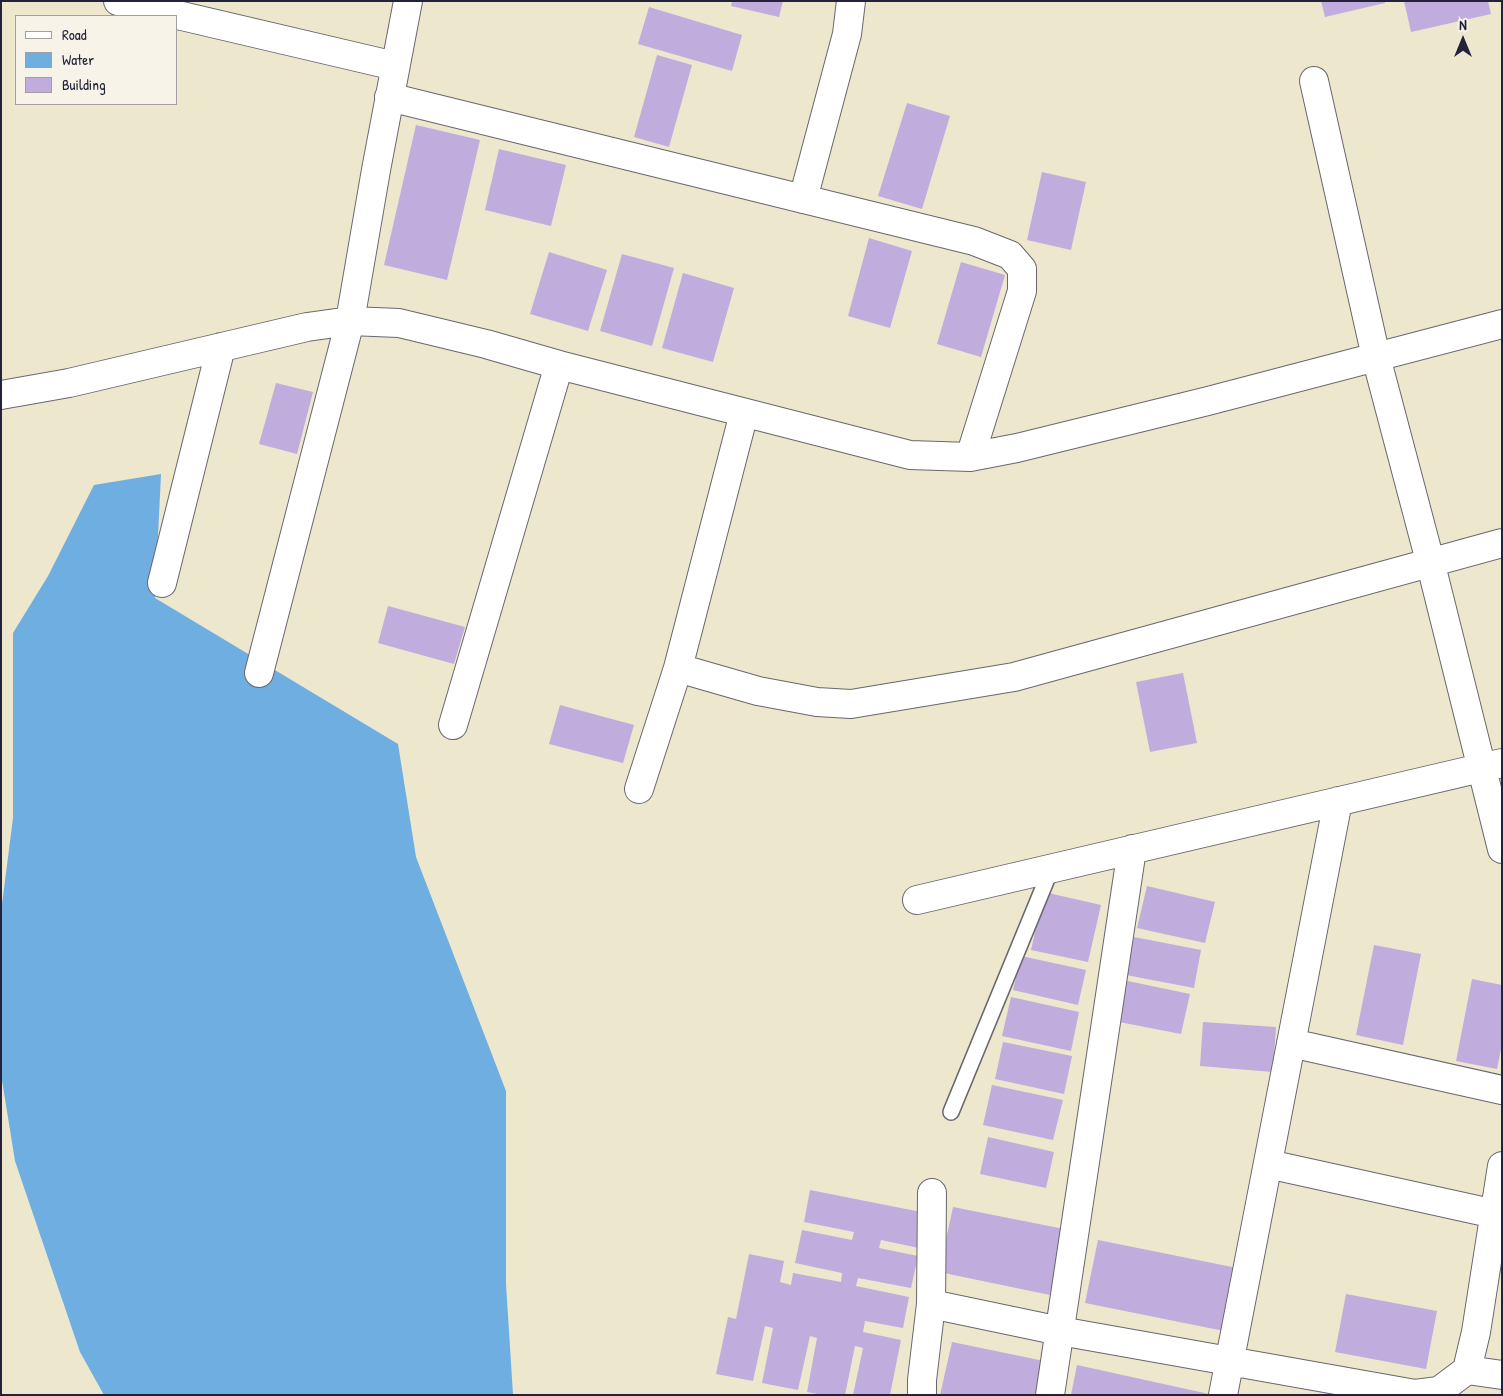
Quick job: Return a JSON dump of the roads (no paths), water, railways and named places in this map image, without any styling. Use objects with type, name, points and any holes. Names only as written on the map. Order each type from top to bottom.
[{"type":"street","points":[[118,1],[178,15]]},
{"type":"street","points":[[259,673],[350,321],[389,97],[408,1]]},
{"type":"street","points":[[803,199],[846,34],[851,1]]},
{"type":"street","points":[[178,15],[395,66]]},
{"type":"street","points":[[1314,81],[1376,357],[1430,561],[1492,766],[1502,849]]},
{"type":"street","points":[[389,97],[974,241],[1010,255],[1022,269],[1022,291],[970,457]]},
{"type":"street","points":[[1,395],[69,383],[307,327],[350,321],[399,324],[486,344],[559,365],[910,455],[970,457],[1018,448],[1502,324]]},
{"type":"street","points":[[162,583],[221,347]]},
{"type":"street","points":[[453,725],[559,365]]},
{"type":"street","points":[[639,789],[678,668],[744,413]]},
{"type":"street","points":[[678,668],[758,690],[817,702],[850,704],[1014,677],[1502,542]]},
{"type":"street","points":[[917,900],[1492,766]]},
{"type":"street","points":[[1223,1395],[1338,801]]},
{"type":"street","points":[[1050,1395],[1132,850]]},
{"type":"street","points":[[1291,1043],[1502,1090]]},
{"type":"street","points":[[1268,1164],[1494,1214]]},
{"type":"street","points":[[932,1304],[1060,1331],[1415,1394],[1439,1391],[1467,1370],[1476,1332],[1501,1175]]},
{"type":"street","points":[[922,1395],[922,1380],[932,1304],[932,1193]]},
{"type":"street","points":[[1467,1370],[1502,1375]]},
{"type":"lane","points":[[951,1112],[1051,869]]},
{"type":"water","points":[[161,474],[155,598],[398,744],[416,857],[506,1091],[506,1284],[513,1395],[104,1395],[80,1352],[15,1161],[1,1074],[1,912],[13,818],[13,633],[48,576],[94,485]]}]
